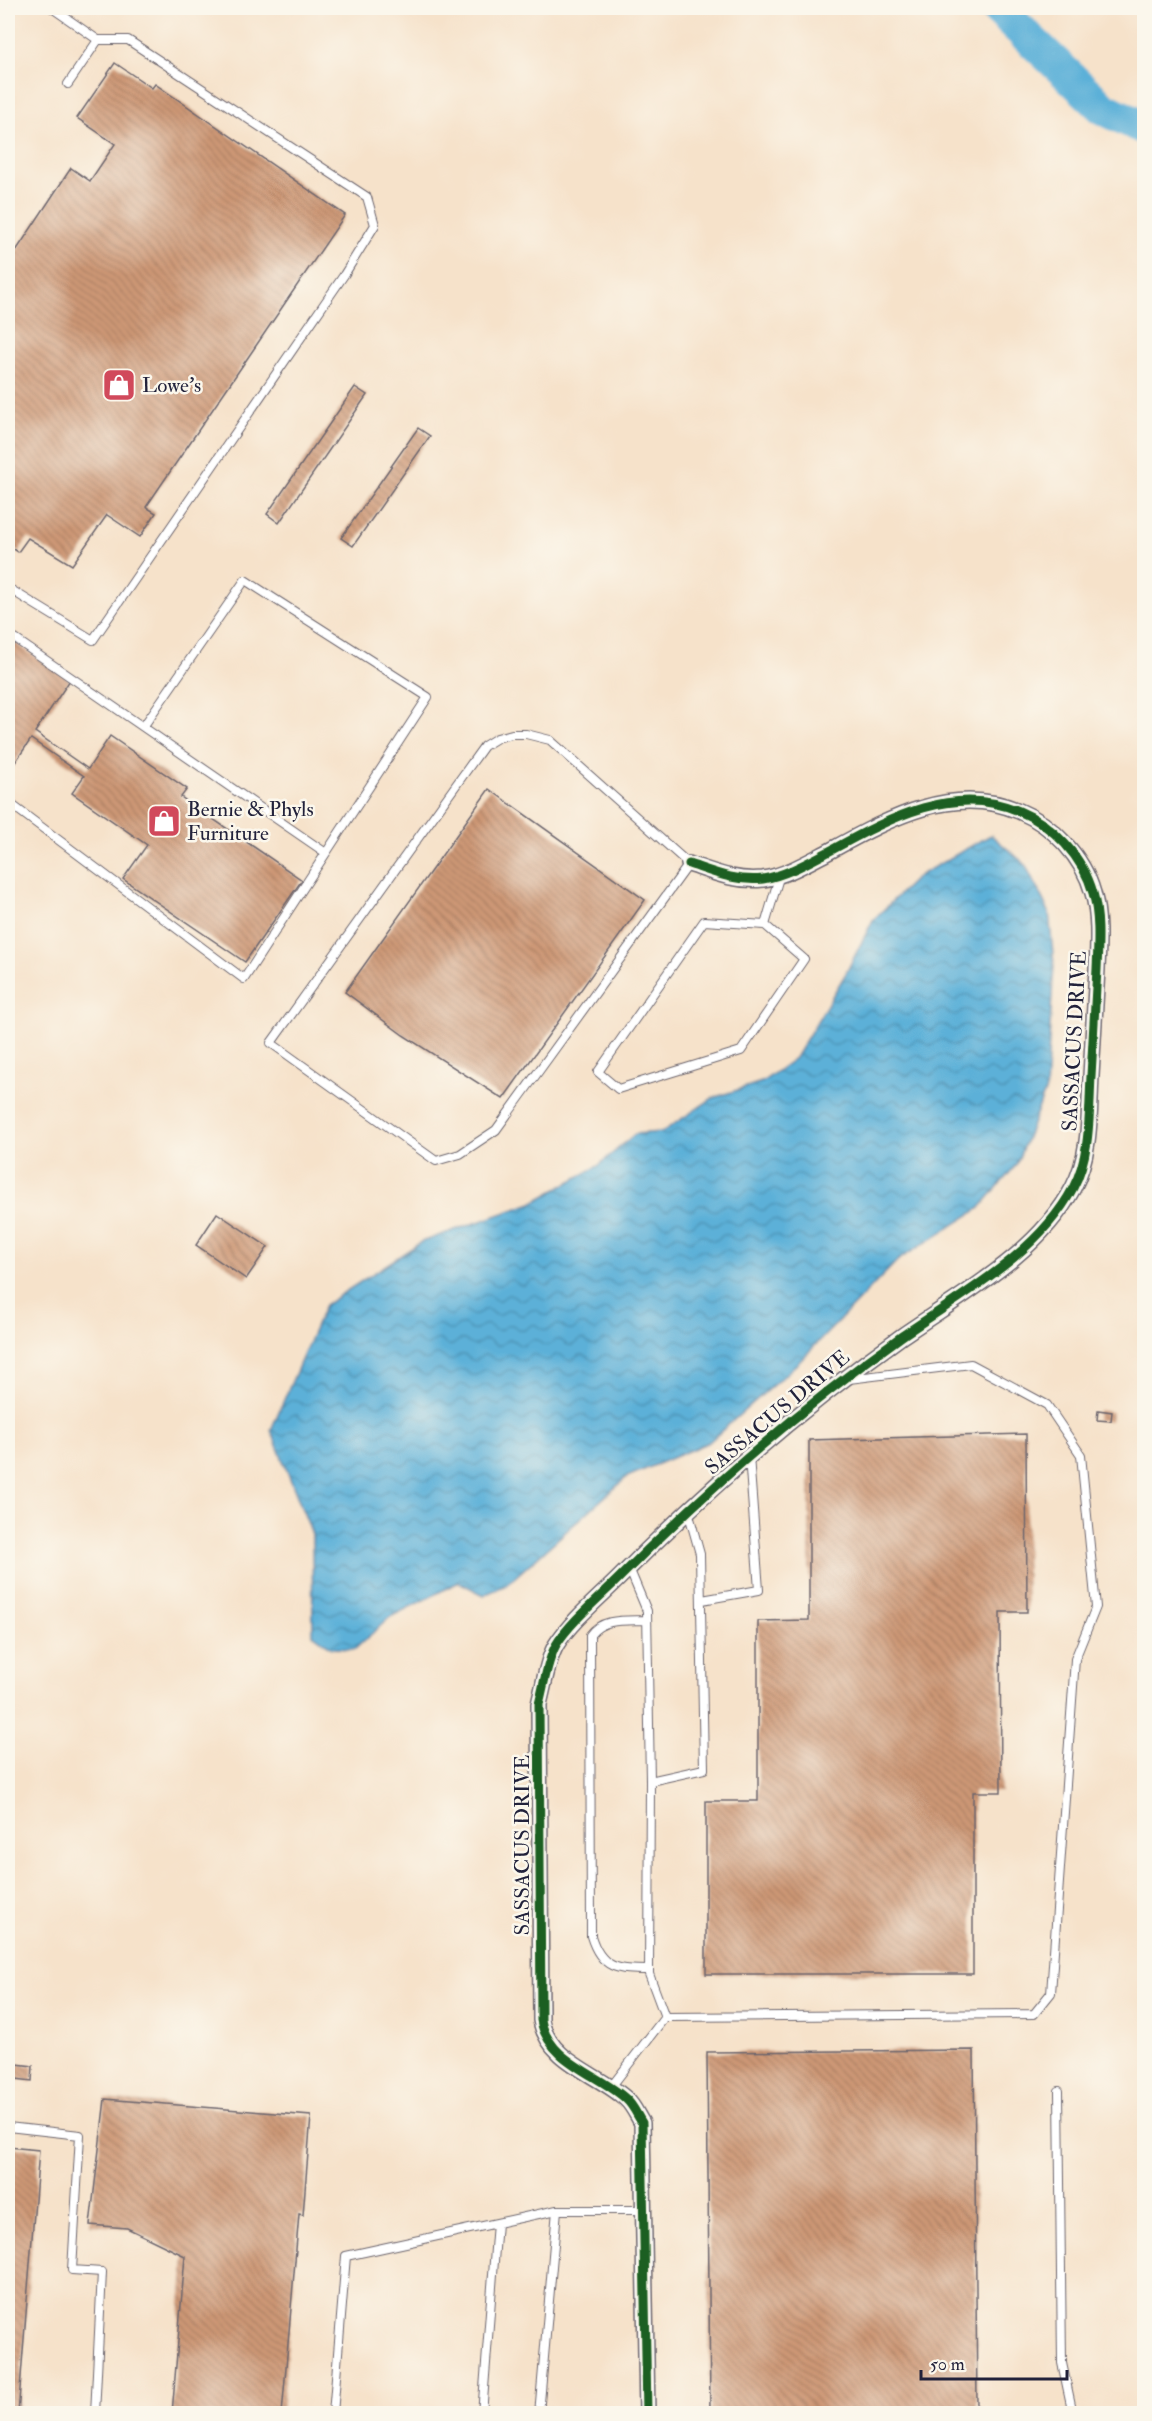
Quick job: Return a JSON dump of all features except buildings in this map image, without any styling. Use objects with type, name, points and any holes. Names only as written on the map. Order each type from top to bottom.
[{"type":"street","name":"SASSACUS DRIVE","points":[[646,2414],[645,2210],[642,2123],[628,2101],[611,2087],[589,2075],[546,2038],[541,2020],[540,1704],[552,1655],[559,1641],[629,1568],[749,1456],[840,1380],[1022,1250],[1045,1228],[1073,1189],[1082,1166],[1088,1139],[1098,948],[1094,895],[1083,870],[1056,835],[1026,814],[986,801],[952,801],[915,810],[884,822],[808,862],[764,878],[729,878],[689,864]]},
{"type":"lane","points":[[8,588],[93,640],[344,275],[375,225],[367,197],[128,40],[98,39],[52,8]]},
{"type":"lane","points":[[68,84],[98,39]]},
{"type":"lane","points":[[8,802],[244,979],[428,697],[245,579],[143,728]]},
{"type":"lane","points":[[8,634],[326,852]]},
{"type":"lane","points":[[526,734],[550,740],[689,864],[496,1130],[460,1154],[436,1161],[271,1043],[484,746],[497,738],[526,734]]},
{"type":"lane","points":[[765,925],[781,873]]},
{"type":"lane","points":[[704,921],[765,925],[804,958],[741,1051],[618,1089],[598,1072],[704,921]]},
{"type":"lane","points":[[664,2017],[1034,2014],[1051,1993],[1075,1659],[1096,1607],[1081,1455],[1047,1405],[971,1364],[840,1380]]},
{"type":"lane","points":[[702,1600],[759,1590],[749,1456]]},
{"type":"lane","points":[[650,1781],[704,1769],[700,1554],[688,1511]]},
{"type":"lane","points":[[629,1568],[647,1611],[650,1781],[649,1970],[664,2017]]},
{"type":"lane","points":[[647,1620],[611,1621],[595,1628],[590,1635],[589,1779],[591,1936],[602,1959],[609,1966],[630,1970],[649,1970]]},
{"type":"lane","points":[[611,2087],[664,2017]]},
{"type":"lane","points":[[1059,2091],[1062,2363],[1073,2414]]},
{"type":"lane","points":[[8,2127],[80,2135],[72,2270],[102,2272],[95,2414]]},
{"type":"lane","points":[[539,2414],[557,2210]]},
{"type":"lane","points":[[333,2414],[346,2256],[557,2210],[645,2210]]},
{"type":"lane","points":[[482,2414],[497,2223]]},
{"type":"water","points":[[991,835],[1025,864],[1049,912],[1054,965],[1046,1089],[1016,1165],[979,1209],[898,1260],[799,1362],[709,1442],[627,1477],[506,1585],[484,1595],[459,1582],[390,1617],[355,1649],[332,1648],[313,1634],[312,1534],[271,1430],[325,1305],[421,1242],[532,1203],[598,1166],[635,1134],[662,1132],[713,1098],[762,1082],[795,1058],[845,975],[873,920],[918,876]]},
{"type":"waterway","points":[[997,8],[1103,108],[1144,128]]},
{"type":"cycle path","points":[[647,2414],[642,2123],[626,2099],[576,2066],[553,2047],[541,2020],[539,1704],[550,1658],[562,1636],[577,1619],[652,1545],[755,1451],[864,1363],[1020,1253],[1058,1211],[1079,1175],[1086,1147],[1098,950],[1098,921],[1093,893],[1074,855],[1055,834],[1032,817],[994,803],[968,801],[944,803],[919,809],[871,829],[795,869],[763,879],[734,878],[689,864]]},
{"type":"place","name":"Lowe's","points":[[119,385]]},
{"type":"place","name":"Bernie & Phyls Furniture","points":[[164,821]]}]
